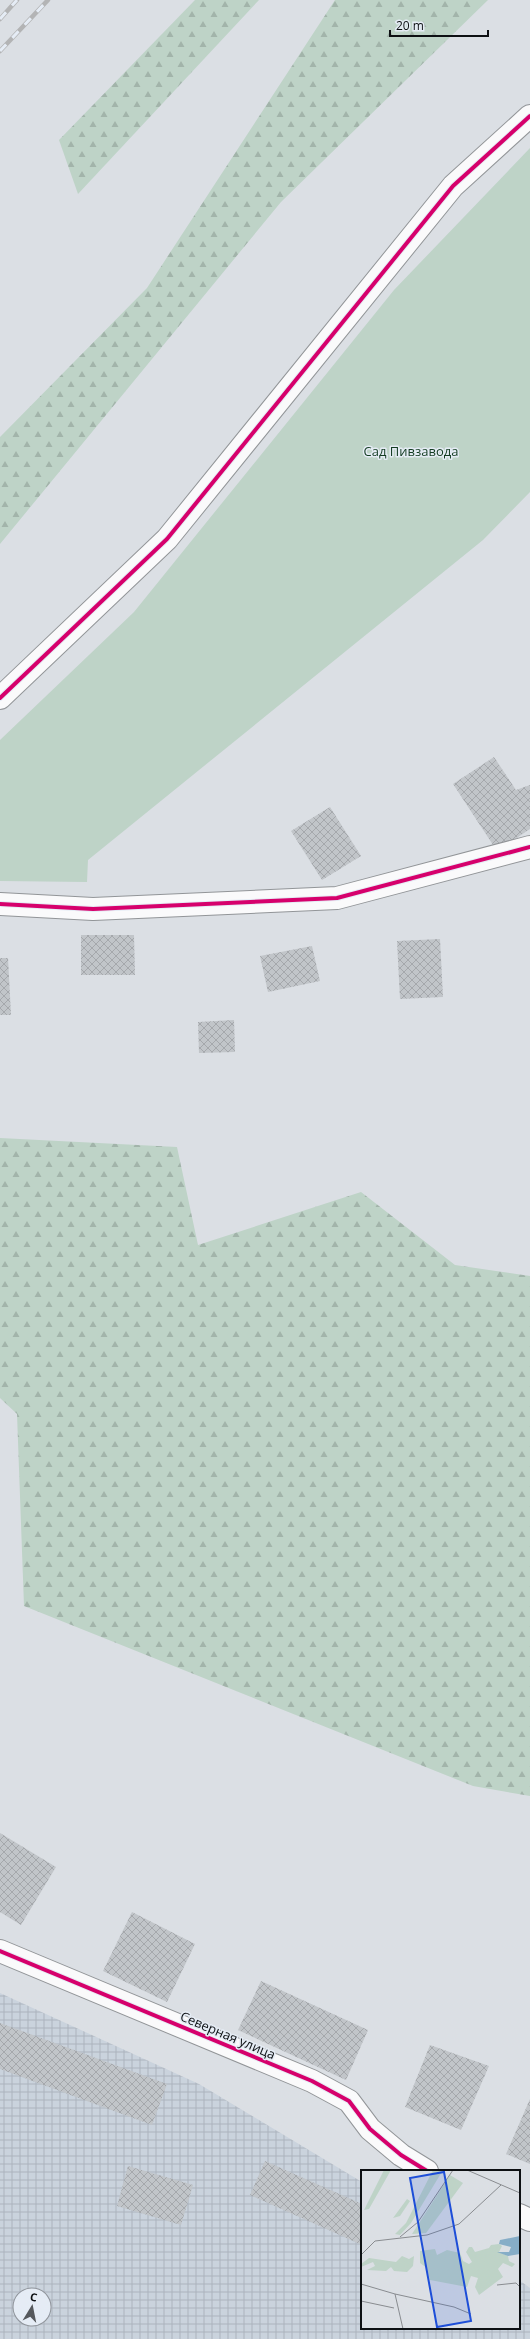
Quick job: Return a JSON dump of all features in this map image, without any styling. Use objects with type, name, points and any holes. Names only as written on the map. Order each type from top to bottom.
[{"type":"street","points":[[0,698],[167,539],[453,186],[530,116]]},
{"type":"street","points":[[0,904],[93,908],[337,898],[530,847]]},
{"type":"street","name":"Северная улица","points":[[0,1950],[312,2081],[349,2101],[370,2129],[400,2155],[425,2170]]},
{"type":"street","points":[[520,2215],[530,2220]]},
{"type":"shaded area","points":[[0,1993],[199,2084],[361,2181],[361,2329],[520,2329],[520,2281],[530,2288],[530,2339],[0,2339]]},
{"type":"green space","points":[[195,0],[259,0],[78,194],[59,140]]},
{"type":"green space","points":[[335,0],[488,0],[281,202],[0,544],[0,437],[147,288]]},
{"type":"green space","name":"Сад Пивзавода","points":[[530,148],[530,492],[483,540],[88,860],[87,882],[0,881],[0,740],[134,612],[394,290]]},
{"type":"green space","points":[[0,1138],[177,1147],[198,1245],[361,1192],[455,1265],[530,1276],[530,1796],[473,1786],[24,1606],[17,1414],[0,1398]]},
{"type":"building","points":[[494,757],[516,790],[530,785],[530,829],[497,851],[453,784]]},
{"type":"building","points":[[330,807],[361,856],[322,880],[291,831]]},
{"type":"building","points":[[81,935],[134,935],[135,975],[81,975]]},
{"type":"building","points":[[440,939],[443,997],[400,999],[397,941]]},
{"type":"building","points":[[312,946],[320,981],[268,992],[260,956]]},
{"type":"building","points":[[0,958],[8,958],[11,1015],[0,1015]]},
{"type":"building","points":[[234,1020],[235,1052],[199,1053],[198,1022]]},
{"type":"building","points":[[0,1833],[56,1867],[21,1925],[0,1912]]},
{"type":"building","points":[[132,1912],[195,1944],[167,2002],[103,1971]]},
{"type":"building","points":[[261,1981],[368,2030],[346,2080],[238,2030]]},
{"type":"building","points":[[0,2023],[167,2084],[152,2125],[0,2069]]},
{"type":"building","points":[[430,2045],[489,2066],[461,2130],[405,2107]]},
{"type":"building","points":[[530,2099],[530,2164],[506,2154]]},
{"type":"building","points":[[265,2161],[361,2204],[361,2245],[250,2195]]},
{"type":"building","points":[[128,2166],[193,2185],[181,2225],[117,2206]]},
{"type":"railway","points":[[0,19],[17,0]]},
{"type":"railway","points":[[0,51],[48,0]]},
{"type":"cycle path","points":[[0,698],[167,539],[453,186],[530,116]]},
{"type":"cycle path","points":[[0,904],[93,909],[337,898],[530,847]]},
{"type":"cycle path","points":[[0,1951],[312,2081],[349,2101],[370,2129],[401,2155],[425,2170]]}]
